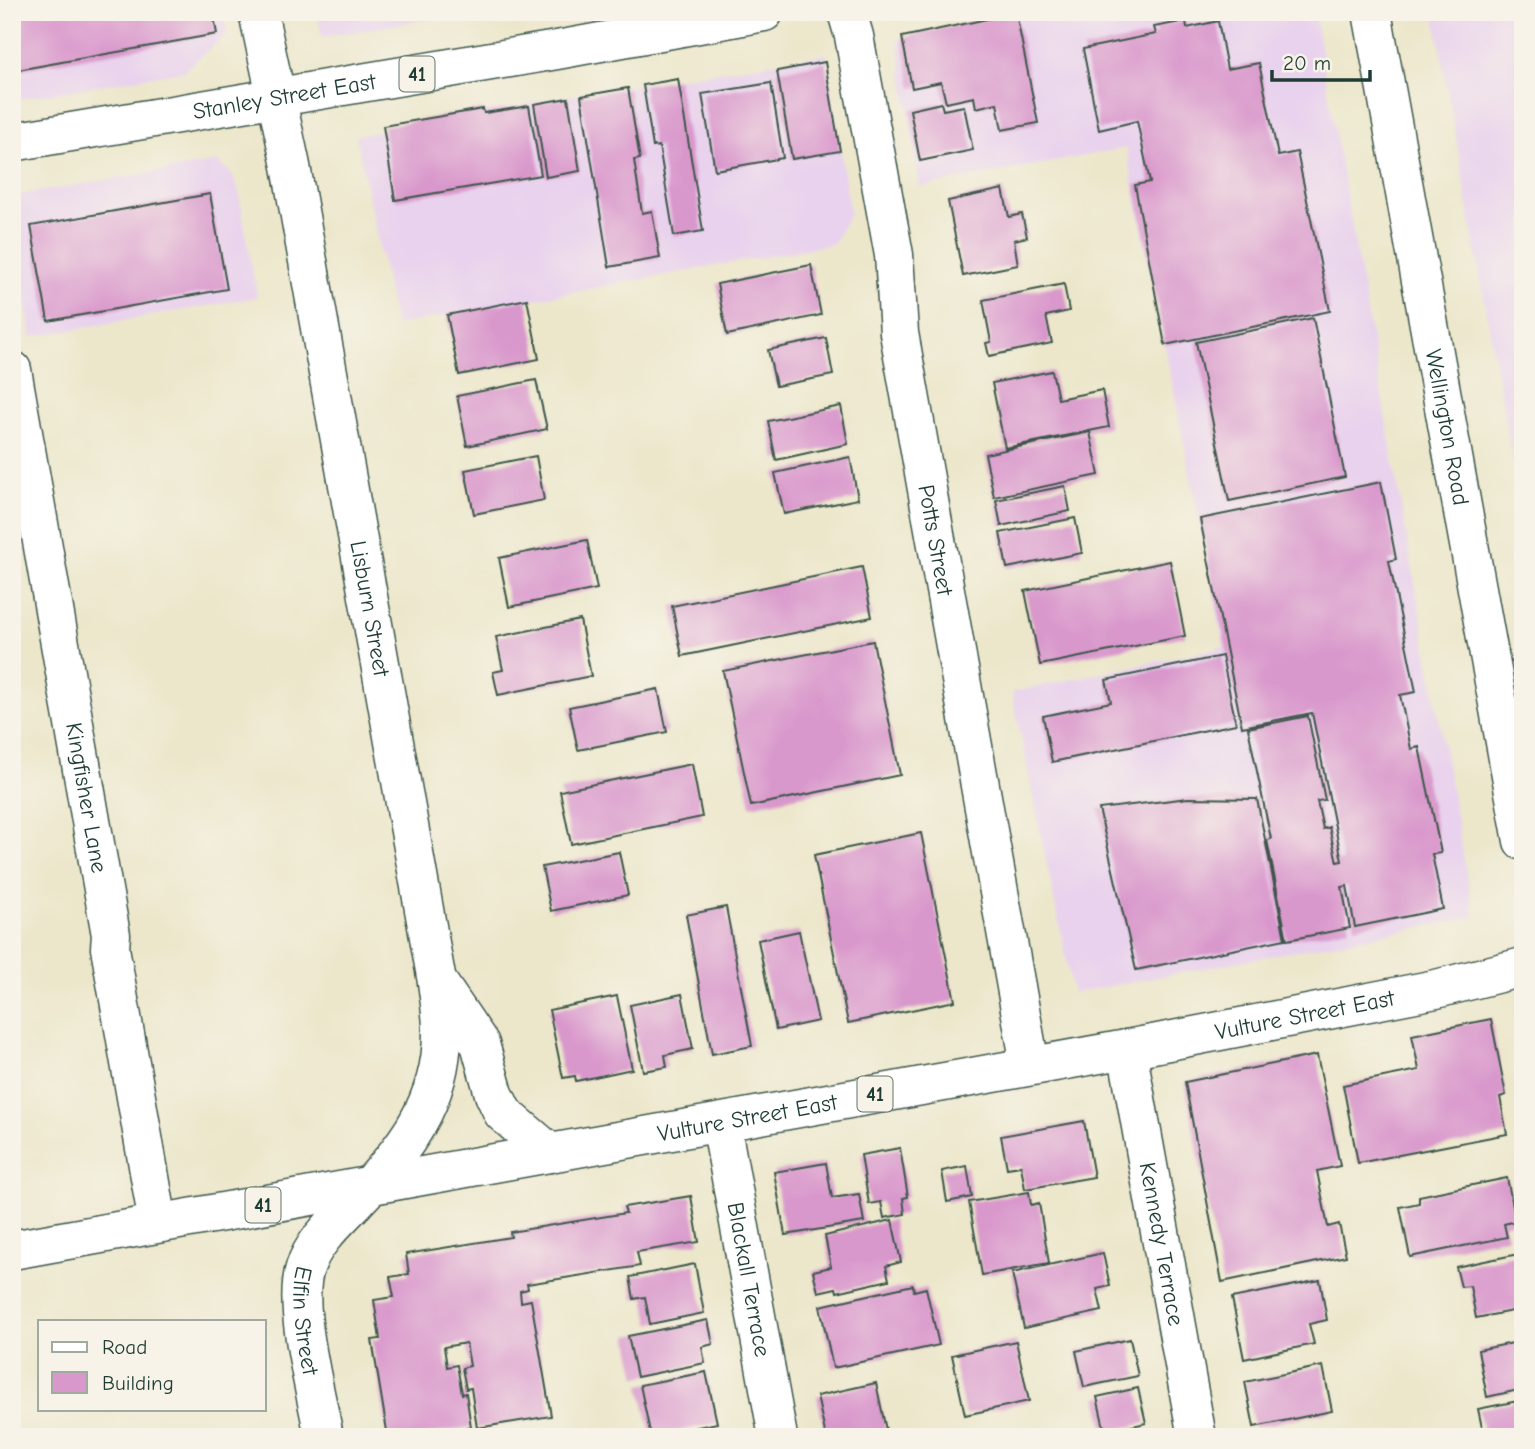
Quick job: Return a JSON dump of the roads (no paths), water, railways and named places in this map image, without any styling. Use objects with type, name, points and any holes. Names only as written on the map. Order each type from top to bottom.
[{"type":"main road","name":"Lisburn Street","points":[[258,12],[291,166],[437,982],[443,1029],[436,1083],[412,1135],[369,1187]]},
{"type":"main road","name":"Stanley Street East","points":[[12,142],[764,12]]},
{"type":"main road","name":"Potts Street","points":[[847,12],[854,36],[894,256],[899,333],[1030,1065]]},
{"type":"main road","name":"Wellington Road","points":[[1372,12],[1523,841]]},
{"type":"main road","name":"Kingfisher Lane","points":[[12,370],[158,1223]]},
{"type":"main road","name":"Vulture Street East","points":[[12,1250],[1127,1049],[1436,989],[1523,967]]},
{"type":"main road","points":[[437,982],[480,1045],[494,1094],[503,1114],[550,1153]]},
{"type":"main road","name":"Kennedy Terrace","points":[[1127,1049],[1197,1437]]},
{"type":"main road","name":"Blackall Terrace","points":[[720,1123],[778,1437]]},
{"type":"main road","name":"Elfin Street","points":[[324,1437],[303,1325],[300,1296],[302,1278],[308,1261],[322,1239],[369,1187]]}]
